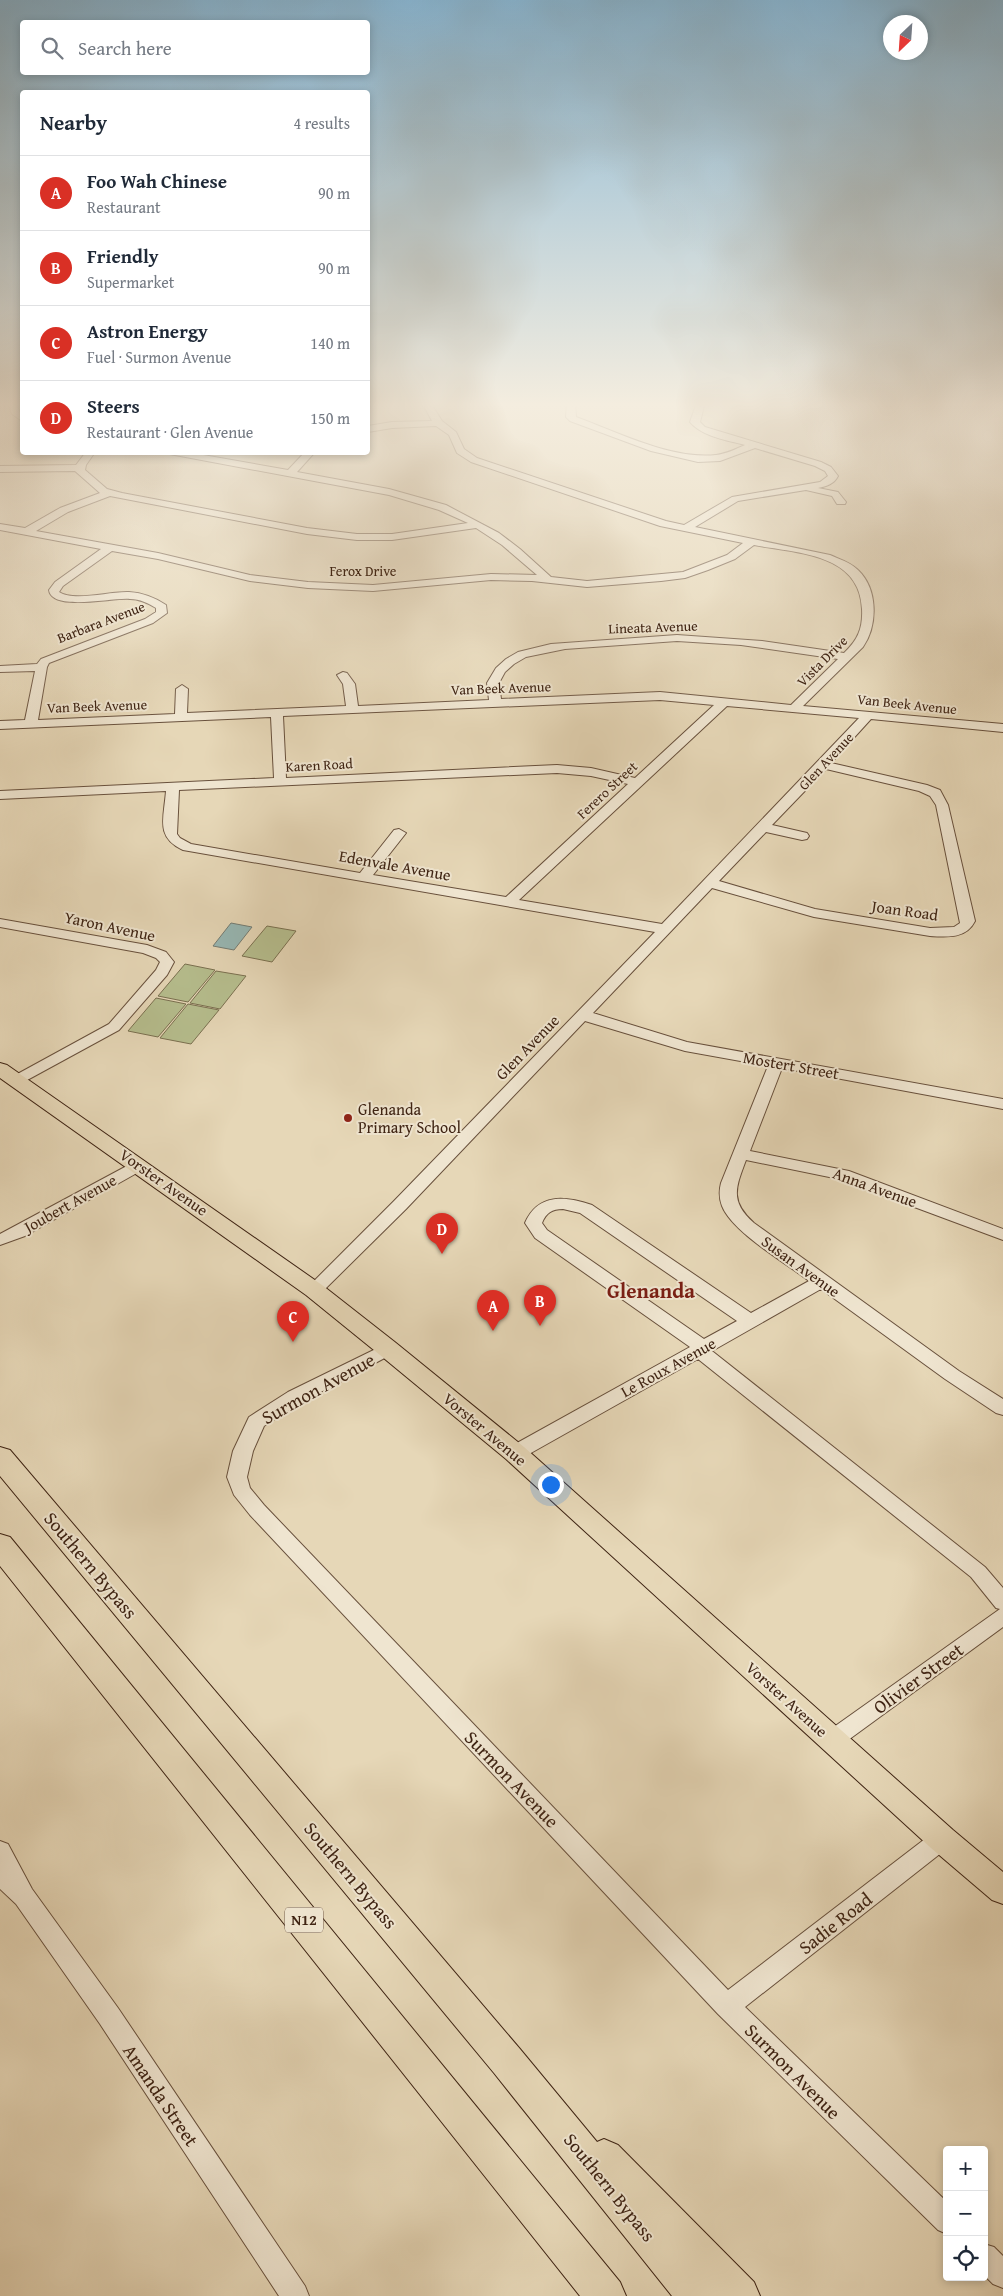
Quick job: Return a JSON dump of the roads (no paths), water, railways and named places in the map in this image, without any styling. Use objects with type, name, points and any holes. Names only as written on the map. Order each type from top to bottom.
[{"type":"highway","name":"Southern Bypass","points":[[0,1457],[507,2061],[698,2296]]},
{"type":"highway","name":"N12","points":[[0,1545],[606,2296]]},
{"type":"highway","points":[[507,2061],[740,2296]]},
{"type":"main road","name":"Vorster Avenue","points":[[9,1075],[314,1290],[388,1349],[515,1454],[942,1839],[1003,1891]]},
{"type":"street","points":[[26,532],[66,509]]},
{"type":"street","points":[[189,509],[262,524],[357,537],[412,536],[478,525]]},
{"type":"street","points":[[446,509],[478,525],[517,550],[547,580]]},
{"type":"street","name":"Vista Drive","points":[[619,509],[684,530],[832,558],[848,566],[854,572],[865,586],[868,595],[867,627],[862,640],[794,708]]},
{"type":"street","points":[[684,530],[718,509]]},
{"type":"street","name":"Ferox Drive","points":[[0,527],[110,547],[243,576],[308,585],[381,588],[476,577],[592,584],[685,575],[731,557],[752,542]]},
{"type":"street","name":"Barbara Avenue","points":[[41,667],[45,661],[54,656],[149,621],[161,612],[162,608],[156,603],[136,596],[120,595],[68,599],[61,598],[54,593],[59,584],[110,547]]},
{"type":"street","name":"Lineata Avenue","points":[[495,703],[492,684],[502,669],[521,655],[549,648],[686,638],[763,644],[847,657]]},
{"type":"street","points":[[0,669],[41,667],[30,724]]},
{"type":"street","points":[[342,675],[349,684],[353,710]]},
{"type":"street","points":[[181,717],[182,689]]},
{"type":"street","name":"Van Beek Avenue","points":[[0,725],[660,696],[1003,728]]},
{"type":"street","name":"Ferero Street","points":[[510,902],[725,701]]},
{"type":"street","points":[[277,713],[280,782]]},
{"type":"street","name":"Glen Avenue","points":[[314,1290],[400,1205],[823,765],[868,715]]},
{"type":"street","name":"Joan Road","points":[[709,883],[814,913],[922,931],[952,932],[966,925],[968,915],[938,796],[923,788],[823,765]]},
{"type":"street","name":"Karen Road","points":[[0,795],[569,769],[638,782]]},
{"type":"street","name":"Edenvale Avenue","points":[[173,787],[170,834],[181,845],[665,928]]},
{"type":"street","points":[[763,827],[802,836]]},
{"type":"street","points":[[364,877],[399,833]]},
{"type":"street","name":"Yaron Avenue","points":[[0,922],[147,949],[161,955],[167,962],[162,972],[114,1027],[9,1075]]},
{"type":"street","name":"Mostert Street","points":[[582,1015],[685,1046],[1003,1104]]},
{"type":"street","name":"Susan Avenue","points":[[778,1062],[727,1192],[732,1212],[754,1232],[952,1375],[1003,1408]]},
{"type":"street","name":"Anna Avenue","points":[[742,1154],[843,1175],[1003,1234]]},
{"type":"street","name":"Joubert Avenue","points":[[0,1240],[18,1232],[138,1165]]},
{"type":"street","points":[[750,1321],[586,1209],[572,1204],[559,1203],[543,1208],[536,1216],[533,1223],[541,1234],[701,1348],[978,1572],[1003,1602]]},
{"type":"street","name":"Le Roux Avenue","points":[[515,1454],[822,1280]]},
{"type":"street","name":"Surmon Avenue","points":[[388,1349],[294,1398],[259,1419],[248,1438],[238,1467],[237,1477],[241,1490],[257,1510],[727,2006],[943,2217]]},
{"type":"street","name":"Olivier Street","points":[[832,1740],[1003,1616]]},
{"type":"street","name":"Sadie Road","points":[[727,2006],[942,1839]]},
{"type":"street","name":"Amanda Street","points":[[0,1851],[19,1882],[24,1897]]},
{"type":"street","name":"Amanda Street","points":[[0,1874],[24,1897],[109,2016],[295,2296]]},
{"type":"street","points":[[988,2261],[1003,2274]]},
{"type":"water","points":[[231,923],[252,927],[234,950],[213,946]]},
{"type":"place","name":"Glenanda Primary School","points":[[348,1118]]},
{"type":"place","name":"Steers","points":[[442,1254]]},
{"type":"place","name":"Friendly","points":[[540,1326]]},
{"type":"place","name":"Foo Wah Chinese","points":[[493,1331]]},
{"type":"place","name":"Astron Energy","points":[[293,1342]]},
{"type":"district","name":"Glenanda","points":[[651,1291]]}]
